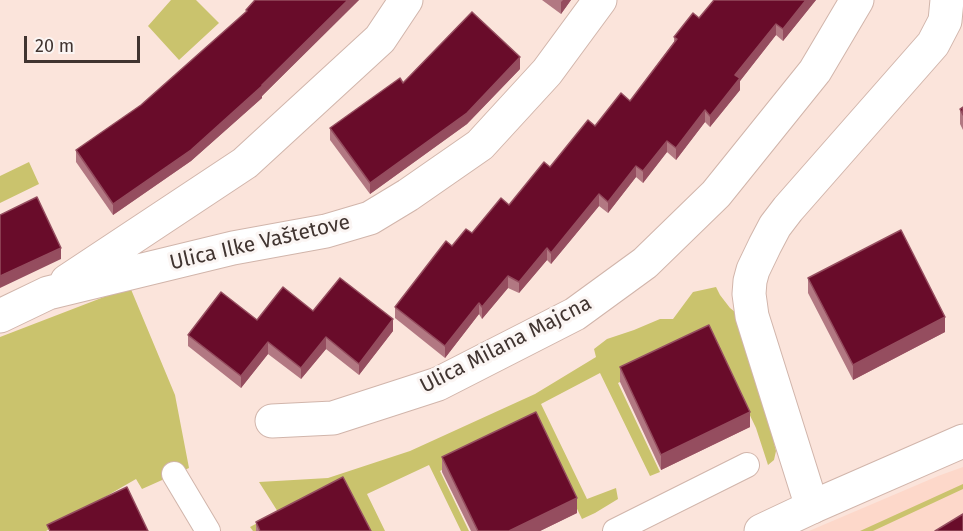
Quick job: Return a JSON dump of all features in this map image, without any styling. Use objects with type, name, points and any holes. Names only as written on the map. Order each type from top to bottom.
[{"type":"street","name":"Ulica Ilke Vaštetove","points":[[0,316],[48,293],[245,163],[380,39],[406,0]]},
{"type":"street","name":"Ulica Ilke Vaštetove","points":[[48,293],[233,248],[326,231],[370,218],[480,146],[547,72],[600,0]]},
{"type":"street","name":"Ulica Milana Majcna","points":[[272,421],[333,418],[438,384],[575,314],[645,264],[716,194],[815,71],[857,0]]},
{"type":"street","points":[[812,507],[752,316],[750,281],[753,270],[775,226],[788,209],[933,44],[945,21],[947,0]]},
{"type":"street","points":[[761,531],[963,441]]},
{"type":"lane","points":[[615,531],[747,465]]},
{"type":"lane","points":[[174,474],[208,531]]},
{"type":"shaded area","points":[[171,0],[196,0],[219,23],[179,60],[148,26]]},
{"type":"shaded area","points":[[29,162],[39,184],[0,203],[0,176]]},
{"type":"shaded area","points":[[130,287],[175,395],[189,468],[142,489],[136,479],[46,531],[0,531],[0,337]]},
{"type":"shaded area","points":[[716,287],[730,308],[744,319],[776,451],[774,460],[768,465],[756,428],[712,336],[618,383],[660,472],[650,476],[600,373],[541,404],[587,499],[616,488],[618,499],[582,519],[535,423],[440,471],[469,531],[461,531],[429,465],[367,494],[385,531],[253,531],[250,527],[278,512],[259,482],[328,478],[410,451],[535,394],[596,357],[594,349],[607,339],[660,319],[673,319],[693,292]]},
{"type":"shaded area","points":[[963,467],[963,531],[809,531],[938,476]]},
{"type":"shaded area","points":[[963,484],[963,489],[873,531],[860,531]]},
{"type":"building","points":[[255,0],[348,0],[262,86],[191,150],[113,204],[76,150],[141,105],[247,11]]},
{"type":"building","points":[[714,0],[806,0],[783,29],[776,24],[735,75],[740,78],[710,116],[705,110],[676,148],[667,141],[643,171],[636,166],[608,202],[599,194],[551,253],[547,248],[519,282],[508,276],[482,307],[479,303],[445,346],[395,307],[446,241],[452,246],[466,229],[472,233],[501,198],[509,205],[544,162],[550,167],[588,120],[595,126],[621,93],[630,101],[677,39],[674,37],[693,13],[699,18]]},
{"type":"building","points":[[472,12],[520,57],[467,113],[370,183],[330,128],[400,78],[403,83]]},
{"type":"building","points":[[37,197],[61,248],[0,276],[0,215]]},
{"type":"building","points":[[901,230],[945,317],[853,365],[808,278]]},
{"type":"building","points":[[340,278],[393,319],[359,364],[326,337],[301,368],[268,342],[241,376],[188,335],[221,292],[257,320],[283,287],[313,311]]},
{"type":"building","points":[[709,325],[750,412],[661,455],[620,367]]},
{"type":"building","points":[[536,412],[577,498],[509,531],[478,531],[442,457]]},
{"type":"building","points":[[343,477],[371,531],[260,531],[256,522]]},
{"type":"building","points":[[127,487],[148,531],[50,531],[47,525]]},
{"type":"building","points":[[963,514],[963,531],[935,531]]}]
